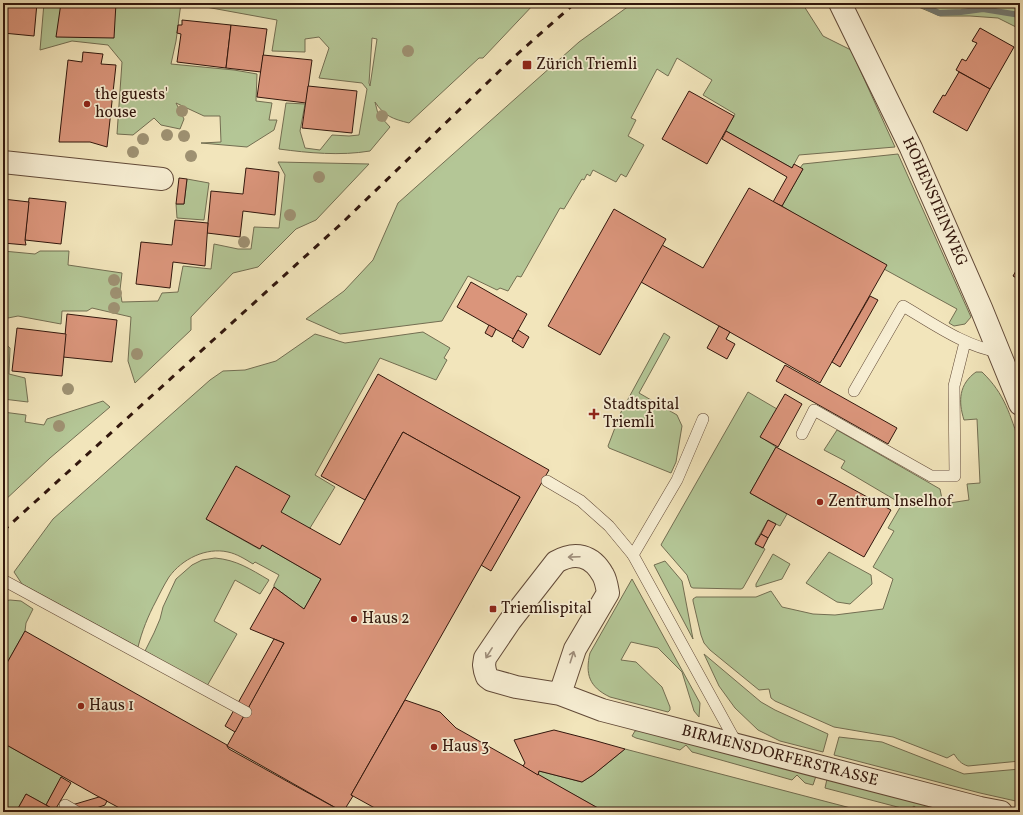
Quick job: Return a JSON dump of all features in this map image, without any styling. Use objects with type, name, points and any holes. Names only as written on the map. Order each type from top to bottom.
[{"type":"street","name":"HOHENSTEINWEG","points":[[840,3],[911,148],[1020,404]]},
{"type":"street","points":[[3,162],[162,179]]},
{"type":"street","name":"BIRMENSDORFERSTRASSE","points":[[560,694],[575,649],[608,593],[604,575],[590,559],[577,555],[564,557],[556,562],[510,621],[485,658],[484,665],[487,677],[491,680],[516,687],[560,694],[602,710],[979,810],[1001,812]]},
{"type":"lane","points":[[854,391],[903,306],[965,342],[999,352]]},
{"type":"lane","points":[[802,434],[814,410],[931,476],[955,476],[954,386],[965,342]]},
{"type":"lane","points":[[633,555],[677,480],[703,418]]},
{"type":"lane","points":[[547,481],[581,501],[609,526],[633,555],[737,745]]},
{"type":"lane","points":[[3,580],[246,712]]},
{"type":"lane","points":[[65,805],[77,812]]},
{"type":"green space","points":[[44,3],[181,3],[176,41],[171,64],[234,70],[257,74],[256,101],[272,103],[269,120],[277,120],[274,130],[247,147],[201,143],[221,142],[220,116],[204,116],[176,103],[184,119],[180,129],[161,125],[154,118],[133,135],[117,134],[122,62],[108,45],[72,41],[40,50]]},
{"type":"green space","points":[[184,3],[535,3],[483,58],[479,58],[409,123],[385,114],[375,102],[378,114],[390,127],[370,151],[359,153],[313,153],[279,149],[286,103],[305,104],[300,131],[305,148],[320,150],[332,135],[359,135],[367,89],[362,83],[319,78],[329,48],[319,37],[305,39],[305,52],[272,51],[277,20]],"holes":[[[372,38],[377,39],[370,86]]]},
{"type":"green space","points":[[633,3],[802,3],[823,36],[851,50],[895,147],[799,155],[792,168],[726,131],[735,114],[703,95],[712,80],[677,58],[668,76],[657,69],[631,118],[636,120],[628,136],[644,145],[626,177],[621,174],[616,182],[593,170],[590,176],[587,174],[584,180],[582,179],[564,209],[560,208],[521,277],[517,276],[508,291],[500,288],[497,290],[468,276],[442,321],[340,334],[306,319],[344,291],[373,260],[398,203],[579,42]]},
{"type":"green space","points":[[909,3],[1020,3],[1020,29],[998,18],[940,16]]},
{"type":"green space","points":[[898,154],[971,317],[965,324],[954,326],[949,323],[957,309],[884,269],[782,206],[803,169],[800,168],[803,164]]},
{"type":"green space","points":[[278,162],[369,164],[316,220],[296,229],[258,267],[233,273],[191,317],[191,330],[135,383],[128,361],[131,317],[92,308],[87,311],[62,311],[61,324],[18,316],[3,319],[3,251],[35,254],[40,251],[69,251],[68,265],[122,273],[120,290],[122,302],[158,301],[162,293],[178,292],[183,266],[211,269],[214,244],[238,249],[251,249],[254,227],[279,228],[285,175]]},
{"type":"green space","points":[[187,179],[209,183],[204,220],[177,218],[176,204],[184,204]]},
{"type":"green space","points":[[423,332],[450,348],[444,358],[447,360],[436,380],[380,358],[315,475],[335,487],[310,528],[206,519],[259,549],[262,545],[321,579],[304,609],[274,587],[279,575],[255,562],[253,564],[231,553],[211,551],[188,560],[169,577],[148,618],[138,647],[22,584],[14,572],[53,519],[210,380],[223,371],[245,370],[276,361],[315,334],[345,343]]},
{"type":"green space","points":[[664,333],[670,337],[639,393],[677,415],[682,426],[676,462],[671,473],[609,448],[608,446],[621,412]]},
{"type":"green space","points":[[3,342],[10,348],[9,374],[25,378],[28,402],[3,399]]},
{"type":"green space","points":[[976,372],[982,372],[996,388],[1010,414],[1020,444],[1020,761],[968,766],[960,762],[954,754],[947,758],[893,737],[834,727],[775,701],[771,698],[769,689],[759,690],[710,650],[704,643],[693,599],[696,597],[756,597],[771,591],[782,607],[813,614],[835,615],[883,609],[893,579],[873,567],[894,531],[888,528],[902,504],[841,468],[845,461],[824,450],[837,430],[940,489],[943,504],[969,500],[967,484],[980,483],[977,419],[964,420],[961,406],[961,393],[966,382]]},
{"type":"green space","points":[[748,392],[777,409],[761,437],[776,447],[750,493],[787,514],[780,526],[768,520],[755,543],[765,549],[743,588],[693,588],[691,587],[687,575],[661,545]]},
{"type":"green space","points":[[103,401],[110,407],[50,458],[3,502],[3,459],[7,429],[3,428],[3,412],[26,415],[25,422],[44,425],[47,419]]},
{"type":"green space","points":[[829,552],[871,575],[872,584],[850,604],[837,602],[806,583]]},
{"type":"green space","points":[[773,554],[790,564],[782,579],[756,587],[756,584]]},
{"type":"green space","points":[[215,558],[237,563],[269,580],[260,594],[235,580],[214,621],[237,634],[207,686],[145,651],[176,579],[192,565],[202,560]]},
{"type":"green space","points":[[665,561],[682,581],[693,639],[654,565]]},
{"type":"green space","points":[[632,579],[700,703],[699,717],[694,711],[682,672],[658,648],[631,642],[621,660],[636,662],[662,687],[670,707],[668,712],[610,697],[597,689],[590,679],[588,667],[590,653]]},
{"type":"green space","points":[[3,601],[21,601],[33,609],[26,623],[25,631],[3,670]]},
{"type":"green space","points":[[704,654],[761,702],[828,734],[823,752],[780,741],[758,730],[735,708],[719,686]]},
{"type":"green space","points":[[640,730],[816,776],[813,785],[805,783],[797,775],[792,780],[692,752],[686,745],[680,750],[632,736],[635,731]]},
{"type":"green space","points":[[839,737],[882,742],[964,774],[1020,769],[1020,802],[834,755]]},
{"type":"green space","points":[[3,743],[62,776],[46,805],[26,794],[16,812],[3,812]]},
{"type":"green space","points":[[625,749],[866,812],[761,812],[753,810],[727,812],[605,812],[538,775],[539,771],[582,782]]},
{"type":"green space","points":[[827,779],[955,812],[921,812],[914,806],[909,810],[825,788]]},
{"type":"building","points":[[3,3],[37,3],[34,36],[3,33]]},
{"type":"building","points":[[61,3],[116,3],[114,38],[56,37]]},
{"type":"building","points":[[182,20],[231,25],[226,68],[177,62],[181,34],[177,33],[178,25],[182,25]]},
{"type":"building","points":[[231,25],[267,29],[261,72],[226,68]]},
{"type":"building","points":[[980,28],[1014,47],[990,89],[956,70],[962,59],[966,61],[977,43],[972,41]]},
{"type":"building","name":"the guests' house","points":[[83,52],[103,54],[101,64],[116,65],[107,147],[90,142],[59,142],[68,60],[82,62]]},
{"type":"building","points":[[263,55],[312,60],[306,103],[257,97]]},
{"type":"building","points":[[959,72],[990,89],[967,131],[933,112],[943,95],[945,96]]},
{"type":"building","points":[[308,86],[357,91],[352,133],[302,128]]},
{"type":"building","points":[[689,91],[734,116],[707,164],[662,139]]},
{"type":"building","points":[[726,131],[792,168],[794,164],[803,169],[782,206],[773,202],[787,177],[722,139]]},
{"type":"building","points":[[246,168],[279,172],[275,215],[243,211],[240,237],[207,233],[211,191],[243,194]]},
{"type":"building","points":[[179,178],[187,179],[184,204],[176,204]]},
{"type":"building","points":[[749,188],[887,265],[820,383],[641,282],[662,245],[703,268]]},
{"type":"building","points":[[29,198],[66,202],[61,244],[25,240]]},
{"type":"building","points":[[3,199],[29,202],[25,240],[26,245],[3,243]]},
{"type":"building","points":[[614,209],[666,239],[600,355],[548,326]]},
{"type":"building","points":[[175,220],[208,223],[205,266],[173,262],[170,288],[136,284],[141,242],[172,245]]},
{"type":"building","points":[[1020,264],[1020,280],[1013,276]]},
{"type":"building","points":[[471,282],[527,314],[513,339],[457,307]]},
{"type":"building","points":[[870,296],[878,300],[840,367],[832,362]]},
{"type":"building","points":[[67,314],[117,320],[112,362],[63,357]]},
{"type":"building","points":[[489,325],[496,329],[492,337],[485,333]]},
{"type":"building","points":[[719,326],[730,332],[726,339],[735,344],[727,359],[707,348]]},
{"type":"building","points":[[17,328],[66,334],[62,376],[12,371]]},
{"type":"building","points":[[518,330],[529,337],[523,348],[512,341]]},
{"type":"building","points":[[785,365],[897,428],[888,444],[776,381]]},
{"type":"building","points":[[378,374],[549,470],[491,571],[481,565],[520,497],[403,432],[365,500],[321,476]]},
{"type":"building","points":[[785,394],[802,404],[778,447],[760,437]]},
{"type":"building","name":"Haus 2","points":[[403,432],[520,497],[351,795],[353,796],[343,812],[227,746],[284,643],[250,629],[274,587],[304,609],[321,579],[262,545],[260,549],[206,519],[236,466],[290,496],[281,512],[340,545]]},
{"type":"building","name":"Zentrum Inselhof","points":[[776,447],[891,510],[864,557],[750,493]]},
{"type":"building","points":[[768,520],[776,524],[768,538],[761,534]]},
{"type":"building","points":[[761,534],[768,538],[763,548],[755,544]]},
{"type":"building","name":"Haus 1","points":[[25,631],[227,745],[229,749],[343,812],[127,812],[3,743],[3,670]]},
{"type":"building","points":[[274,639],[284,643],[235,732],[225,726]]},
{"type":"building","name":"Haus 3","points":[[405,700],[440,712],[456,728],[605,812],[382,812],[351,795]]},
{"type":"building","points":[[554,730],[625,749],[582,782],[539,771],[538,775],[523,766],[525,763],[514,740]]},
{"type":"building","points":[[61,777],[71,783],[55,810],[46,805]]},
{"type":"building","points":[[26,794],[46,805],[58,812],[16,812]]},
{"type":"building","points":[[99,797],[107,801],[105,805],[85,812],[58,812],[55,810]]},
{"type":"waterway","points":[[919,3],[939,13],[983,9],[1020,15]]},
{"type":"railway","points":[[3,531],[342,223],[514,57],[575,3]]},
{"type":"place","name":"Zürich Triemli","points":[[527,65]]},
{"type":"place","name":"the guests' house","points":[[87,104]]},
{"type":"place","name":"Stadtspital Triemli","points":[[594,414]]},
{"type":"place","name":"Zentrum Inselhof","points":[[820,502]]},
{"type":"place","name":"Triemlispital","points":[[493,609]]},
{"type":"place","name":"Haus 2","points":[[354,619]]},
{"type":"place","name":"Haus 1","points":[[81,706]]},
{"type":"place","name":"Haus 3","points":[[434,747]]}]
